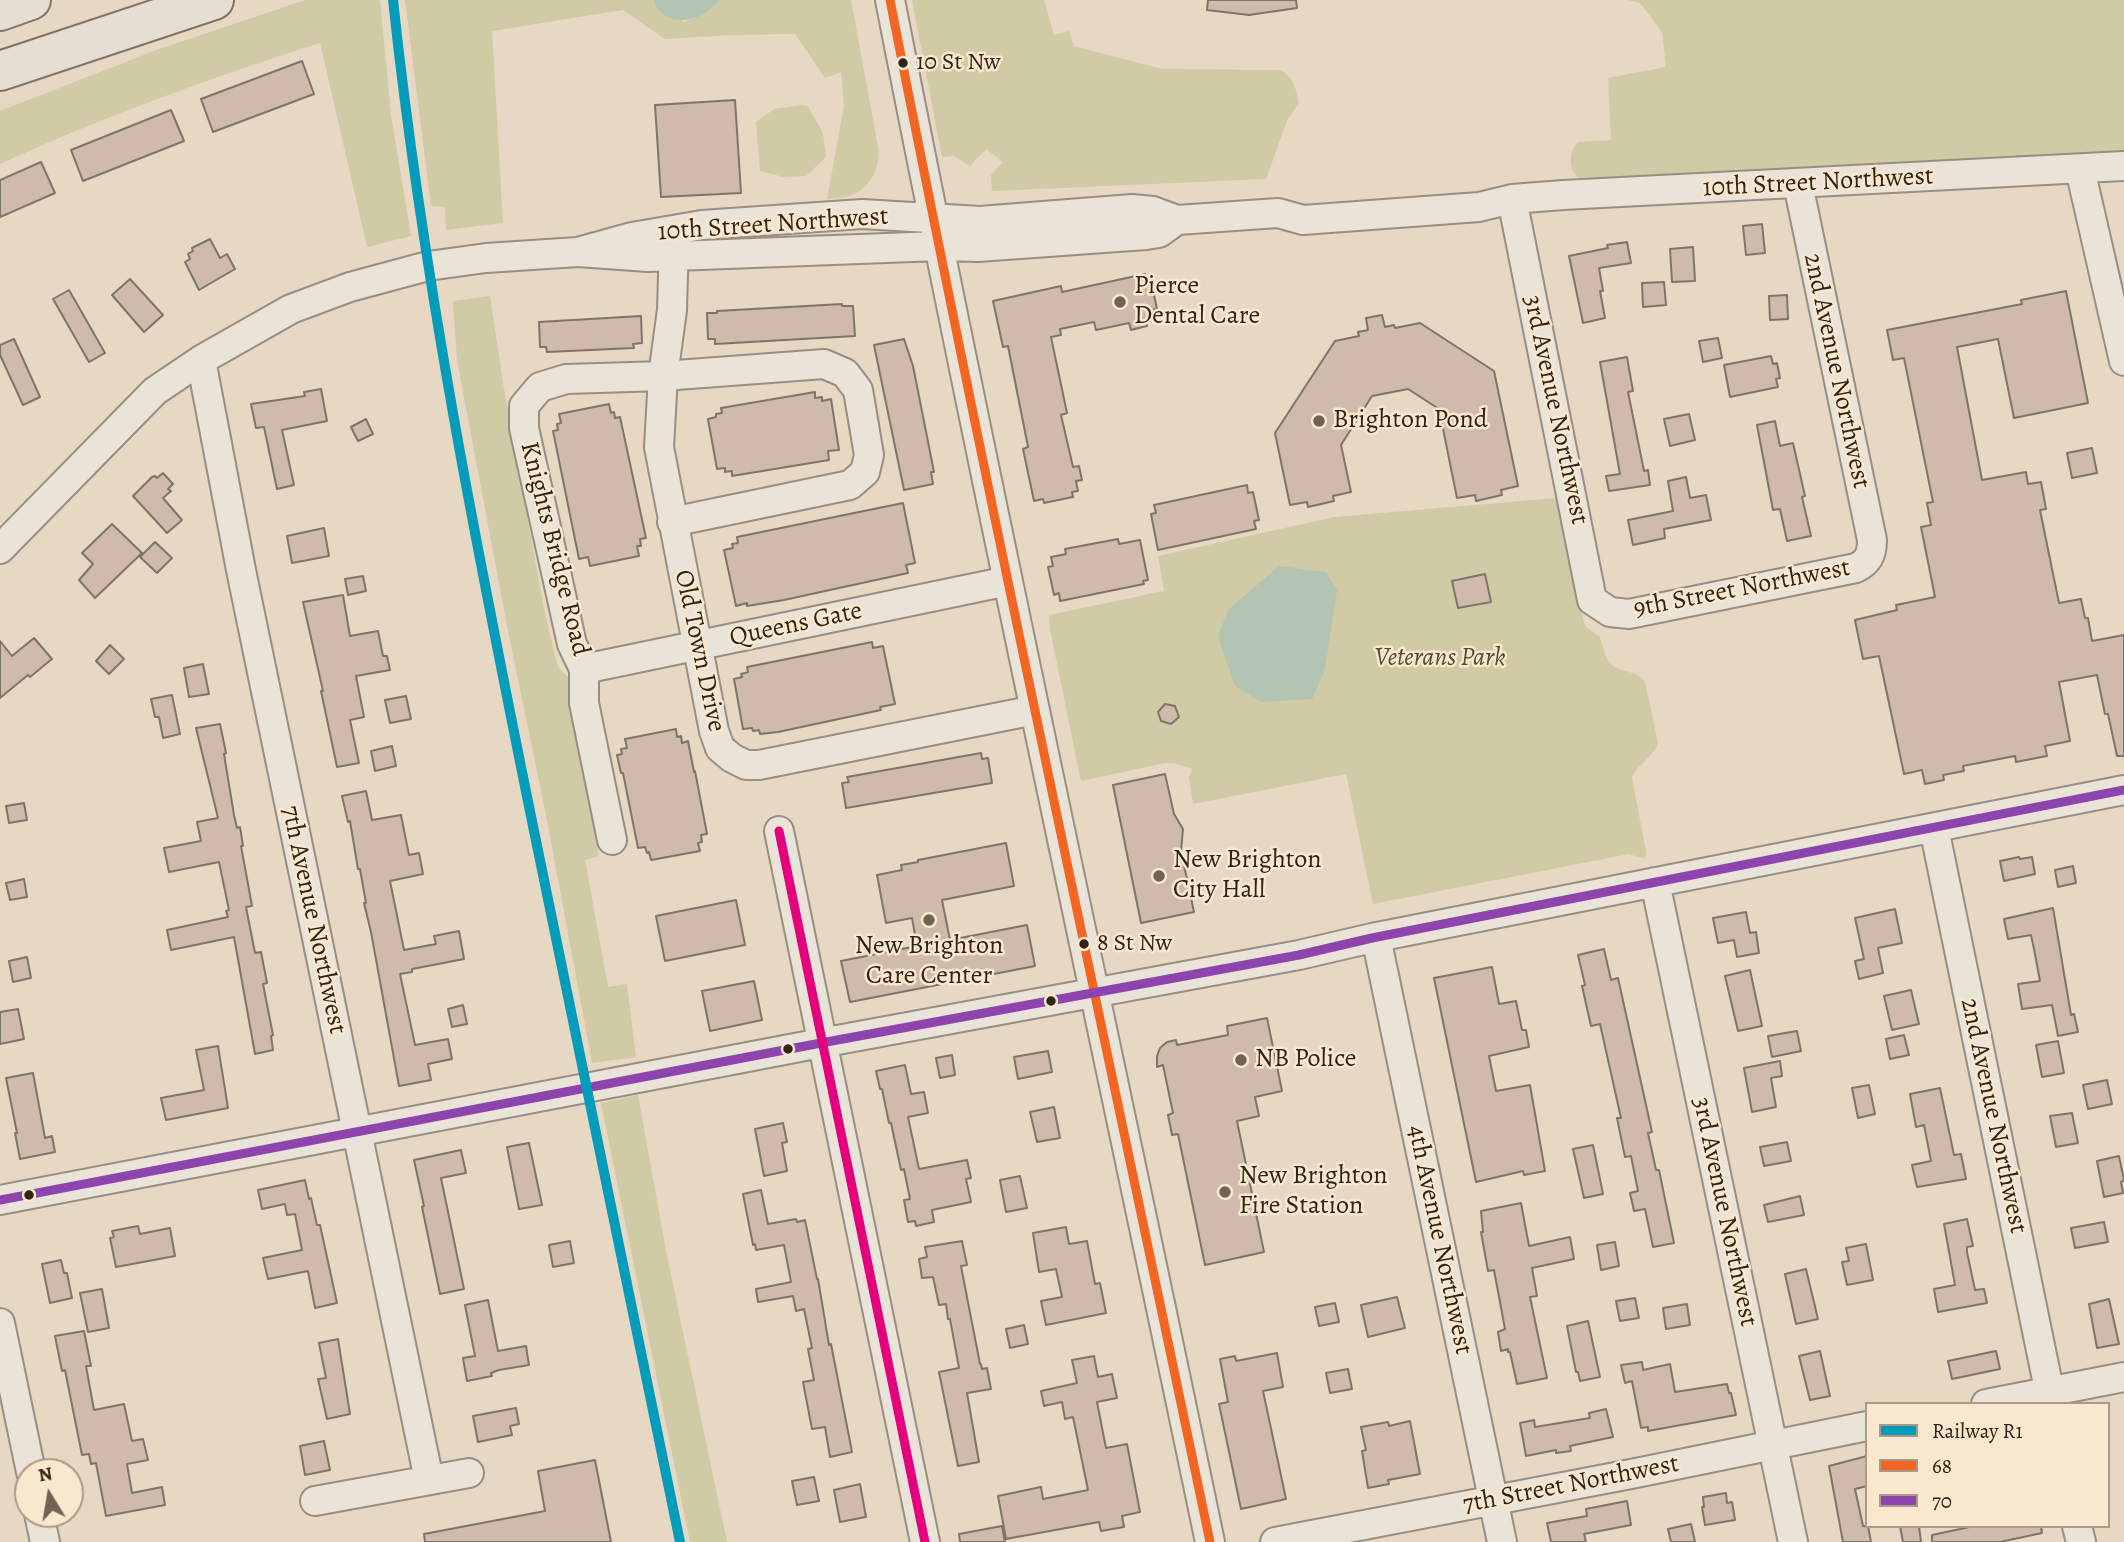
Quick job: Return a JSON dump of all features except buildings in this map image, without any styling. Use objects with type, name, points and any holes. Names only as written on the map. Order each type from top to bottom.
[{"type":"highway","points":[[0,11],[31,0]]},
{"type":"highway","points":[[4,72],[214,0]]},
{"type":"street","points":[[890,0],[1093,992],[1210,1542]]},
{"type":"street","name":"10th Street Northwest","points":[[0,548],[155,391],[201,360],[291,309],[349,287],[428,266],[486,258],[578,252],[648,257],[702,225],[862,214],[980,221],[1132,209],[1153,211],[1177,220],[1278,213],[1303,220],[1479,207],[1512,199],[2124,166]]},
{"type":"street","points":[[2080,169],[2124,361]]},
{"type":"street","name":"2nd Avenue Northwest","points":[[1798,184],[1872,540],[1870,558]]},
{"type":"street","name":"3rd Avenue Northwest","points":[[1512,199],[1592,600],[1611,612]]},
{"type":"street","name":"10th Street Northwest","points":[[674,243],[978,247],[1146,235],[1159,233],[1177,220]]},
{"type":"street","name":"Old Town Drive","points":[[674,243],[672,310],[663,376],[659,447],[696,646],[714,731],[720,747],[732,758],[746,765],[759,765],[1035,710]]},
{"type":"street","name":"7th Avenue Northwest","points":[[201,360],[245,588],[429,1480]]},
{"type":"street","points":[[663,376],[824,364],[835,368],[845,373],[858,390],[869,455],[865,472],[850,485],[672,523]]},
{"type":"street","name":"Knights Bridge Road","points":[[612,840],[584,703],[584,669],[572,644],[524,428],[524,406],[540,387],[566,379],[663,376]]},
{"type":"street","name":"9th Street Northwest","points":[[1611,612],[1629,614],[1856,568],[1870,558]]},
{"type":"street","name":"Queens Gate","points":[[584,669],[1008,581]]},
{"type":"street","points":[[0,1200],[821,1043],[1299,955],[1376,937],[2124,790]]},
{"type":"street","name":"2nd Avenue Northwest","points":[[1934,828],[2050,1398]]},
{"type":"street","points":[[779,831],[925,1542]]},
{"type":"street","name":"3rd Avenue Northwest","points":[[1655,882],[1793,1542]]},
{"type":"street","name":"4th Avenue Northwest","points":[[1376,937],[1502,1542]]},
{"type":"street","points":[[0,1323],[28,1458]]},
{"type":"street","points":[[2007,1402],[2050,1398],[2124,1377]]},
{"type":"street","name":"7th Street Northwest","points":[[1275,1542],[1865,1426]]},
{"type":"street","points":[[315,1501],[469,1473]]},
{"type":"green space","points":[[305,0],[380,0],[391,115],[411,236],[367,247],[320,43],[158,99],[0,164],[0,111],[159,49]]},
{"type":"green space","points":[[405,0],[654,0],[684,22],[711,10],[719,0],[851,0],[878,147],[875,171],[860,191],[843,198],[827,199],[844,106],[841,72],[825,78],[795,34],[665,39],[623,10],[492,31],[503,223],[446,230],[445,207],[431,206]]},
{"type":"green space","points":[[912,0],[1044,0],[1054,35],[1069,31],[1074,46],[1162,69],[1280,70],[1291,79],[1299,102],[1287,121],[1266,179],[992,191],[991,175],[1003,162],[986,149],[970,166],[954,156],[942,157]]},
{"type":"green space","points":[[1628,0],[2124,0],[2124,151],[1580,179],[1571,166],[1572,151],[1578,142],[1611,140],[1608,78],[1666,67],[1662,32],[1640,3]]},
{"type":"green space","points":[[808,106],[823,133],[826,157],[806,176],[783,177],[760,171],[756,122],[774,109]]},
{"type":"green space","points":[[490,296],[544,609],[558,667],[570,679],[574,690],[581,762],[599,856],[585,860],[608,987],[627,984],[636,1057],[592,1063],[546,815],[508,631],[457,360],[453,301]]},
{"type":"green space","name":"Veterans Park","points":[[1557,498],[1584,623],[1599,636],[1610,663],[1638,675],[1645,682],[1658,743],[1632,778],[1646,851],[1645,859],[1629,854],[1373,904],[1346,774],[1193,804],[1189,777],[1192,769],[1174,763],[1081,781],[1049,615],[1164,591],[1158,556],[1334,517]]},
{"type":"green space","points":[[638,1095],[666,1251],[727,1542],[690,1542],[601,1103]]},
{"type":"shaded area","points":[[654,0],[719,0],[704,14],[685,20],[666,16]]},
{"type":"shaded area","points":[[1279,566],[1326,572],[1337,590],[1325,669],[1312,699],[1262,702],[1235,686],[1218,637],[1228,610]]},
{"type":"rail line","name":"R1","points":[[393,0],[420,210],[473,521],[680,1542]]},
{"type":"transit line","name":"68","points":[[890,0],[1007,579],[1210,1542]]},
{"type":"transit line","name":"70","points":[[0,1200],[821,1043],[1299,955],[1372,938],[2124,790]]},
{"type":"transit line","points":[[779,831],[925,1542]]},
{"type":"place","name":"10 St Nw","points":[[903,63]]},
{"type":"place","name":"Pierce Dental Care","points":[[1120,302]]},
{"type":"place","name":"Brighton Pond","points":[[1319,421]]},
{"type":"place","name":"New Brighton City Hall","points":[[1159,876]]},
{"type":"place","name":"New Brighton Care Center","points":[[929,920]]},
{"type":"place","name":"8 St Nw","points":[[1084,944]]},
{"type":"place","name":"NB Police","points":[[1241,1060]]},
{"type":"place","name":"New Brighton Fire Station","points":[[1225,1192]]}]
